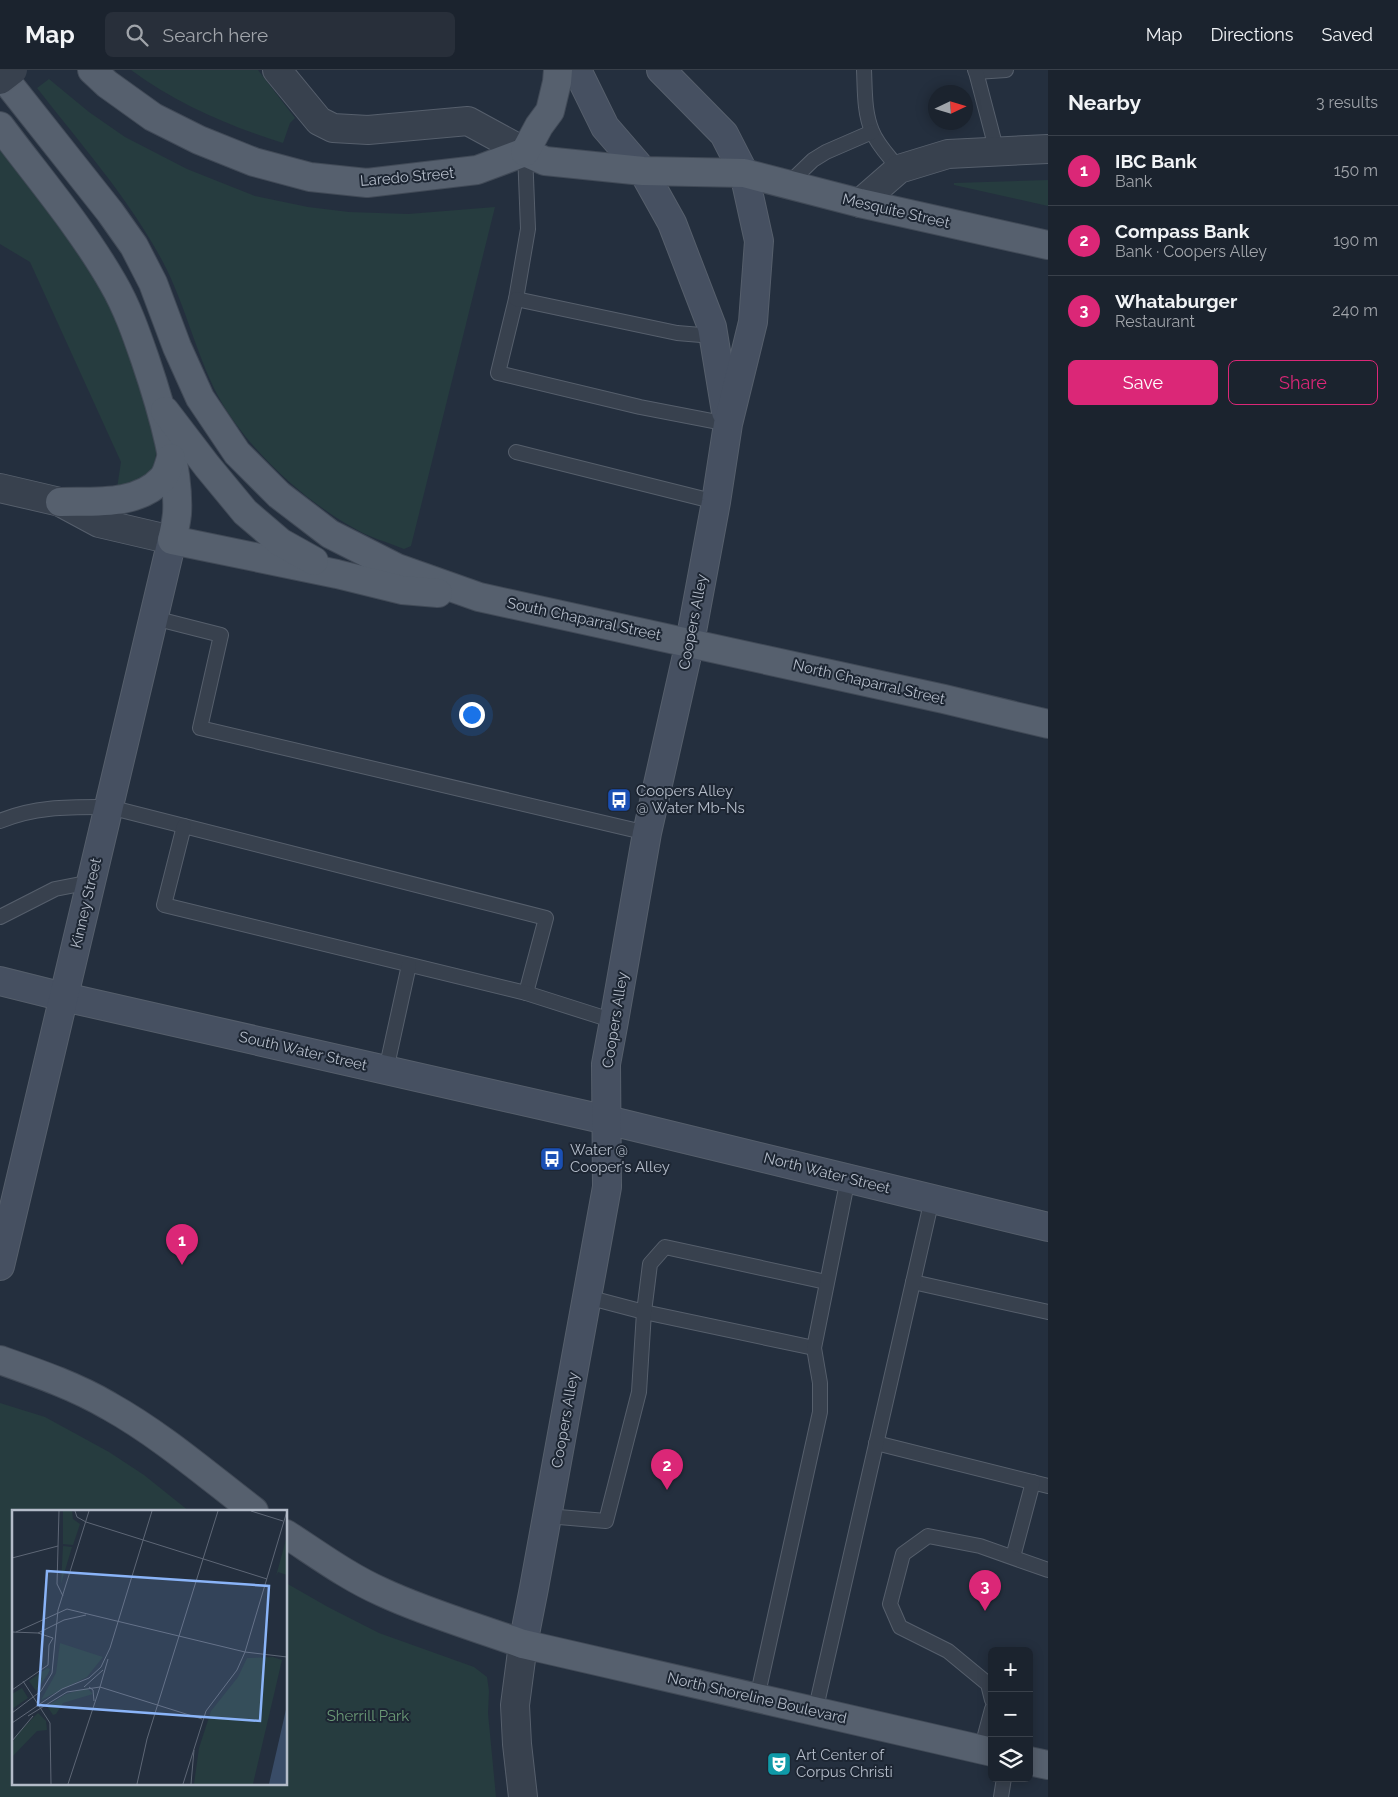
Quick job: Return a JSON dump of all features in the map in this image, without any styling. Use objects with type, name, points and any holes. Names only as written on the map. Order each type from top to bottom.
[{"type":"main road","name":"Laredo Street","points":[[92,70],[107,84],[153,117],[198,140],[254,162],[310,177],[367,183],[477,170],[525,152]]},
{"type":"main road","points":[[558,70],[550,111],[539,126],[525,152],[545,161],[643,171],[744,173]]},
{"type":"main road","points":[[0,73],[110,212],[134,246],[154,283],[177,347],[200,398],[237,453],[278,495],[330,534],[397,568],[479,596]]},
{"type":"main road","points":[[0,126],[93,250],[114,284],[131,321],[160,403],[171,458],[176,485],[177,513],[172,540],[337,574],[402,590],[479,596]]},
{"type":"main road","name":"Mesquite Street","points":[[744,173],[860,203],[1048,245]]},
{"type":"main road","points":[[160,403],[207,466],[246,512],[280,542],[337,574]]},
{"type":"main road","points":[[60,502],[130,497],[148,490],[164,478],[171,458]]},
{"type":"main road","name":"South Chaparral Street","points":[[479,596],[690,642]]},
{"type":"main road","name":"North Chaparral Street","points":[[690,642],[1048,724]]},
{"type":"main road","points":[[0,1360],[46,1376],[108,1406],[159,1439],[253,1510]]},
{"type":"main road","name":"North Shoreline Boulevard","points":[[288,1535],[324,1560],[380,1592],[453,1621],[523,1644],[987,1751]]},
{"type":"main road","points":[[1033,1762],[1048,1765]]},
{"type":"street","points":[[0,80],[13,70]]},
{"type":"street","points":[[277,70],[319,122],[333,128],[368,130],[468,121],[525,152]]},
{"type":"street","name":"Coopers Alley","points":[[577,70],[605,127],[643,171],[672,223],[712,327],[728,424]]},
{"type":"street","name":"Coopers Alley","points":[[522,1797],[515,1706],[523,1644],[607,1187],[606,1064],[647,833],[690,642],[716,502],[728,424],[753,322],[759,241],[744,173],[724,134],[661,70]]},
{"type":"street","points":[[860,203],[899,169],[948,154],[1048,150]]},
{"type":"street","points":[[0,488],[60,502],[100,522],[172,540]]},
{"type":"street","name":"Kinney Street","points":[[0,1266],[172,540]]},
{"type":"street","name":"South Water Street","points":[[0,981],[607,1120]]},
{"type":"street","name":"North Water Street","points":[[607,1120],[1048,1227]]},
{"type":"lane","points":[[864,70],[866,110],[872,132],[882,149],[899,169]]},
{"type":"lane","points":[[997,152],[975,71],[1006,70]]},
{"type":"lane","points":[[787,185],[813,160],[826,152],[872,132]]},
{"type":"lane","points":[[525,152],[528,229],[516,299],[498,373],[640,407],[728,424]]},
{"type":"lane","points":[[516,299],[677,333],[713,336]]},
{"type":"lane","points":[[516,452],[716,502]]},
{"type":"lane","points":[[154,618],[221,635],[200,728],[647,833]]},
{"type":"lane","points":[[0,821],[16,814],[55,807],[109,808],[546,918],[526,993]]},
{"type":"lane","points":[[184,826],[164,905],[526,993],[614,1021]]},
{"type":"lane","points":[[0,917],[55,888],[91,882]]},
{"type":"lane","points":[[386,1070],[409,965]]},
{"type":"lane","points":[[757,1698],[820,1412],[820,1383],[814,1348],[848,1178]]},
{"type":"lane","points":[[815,1712],[932,1198]]},
{"type":"lane","points":[[548,1516],[606,1521],[639,1392],[644,1312],[650,1264],[665,1247],[826,1282]]},
{"type":"lane","points":[[913,1282],[1048,1312]]},
{"type":"lane","points":[[587,1297],[644,1312],[814,1348]]},
{"type":"lane","points":[[876,1443],[1048,1486]]},
{"type":"lane","points":[[1013,1558],[1032,1482]]},
{"type":"lane","points":[[990,1692],[988,1684],[948,1651],[900,1627],[890,1604],[903,1554],[928,1536],[980,1546],[1048,1570]]},
{"type":"lane","points":[[987,1751],[989,1737]]},
{"type":"lane","points":[[1001,1797],[1003,1782]]},
{"type":"green space","points":[[131,70],[258,70],[295,118],[290,123],[283,143],[243,129],[185,104]]},
{"type":"green space","points":[[49,79],[89,112],[125,137],[187,169],[255,196],[308,207],[349,212],[408,214],[495,207],[411,546],[404,549],[378,539],[358,531],[333,515],[314,502],[276,470],[243,434],[218,396],[202,361],[175,288],[145,231],[101,169],[37,88]]},
{"type":"green space","points":[[0,144],[67,232],[119,317],[158,442],[154,466],[143,479],[117,488],[121,462],[30,262],[0,244]]},
{"type":"green space","points":[[1048,180],[1048,206],[954,185],[954,183]]},
{"type":"green space","name":"Sherrill Park","points":[[0,1403],[45,1417],[109,1452],[144,1475],[188,1510],[12,1510],[12,1784],[288,1784],[288,1584],[379,1633],[474,1667],[487,1677],[489,1691],[488,1713],[496,1797],[0,1797]]},
{"type":"place","name":"Coopers Alley @ Water Mb-Ns","points":[[619,800]]},
{"type":"place","name":"Water @ Cooper's Alley","points":[[552,1159]]},
{"type":"place","name":"IBC Bank","points":[[182,1265]]},
{"type":"place","name":"Compass Bank","points":[[667,1490]]},
{"type":"place","name":"Whataburger","points":[[985,1611]]},
{"type":"place","name":"Art Center of Corpus Christi","points":[[779,1764]]}]
